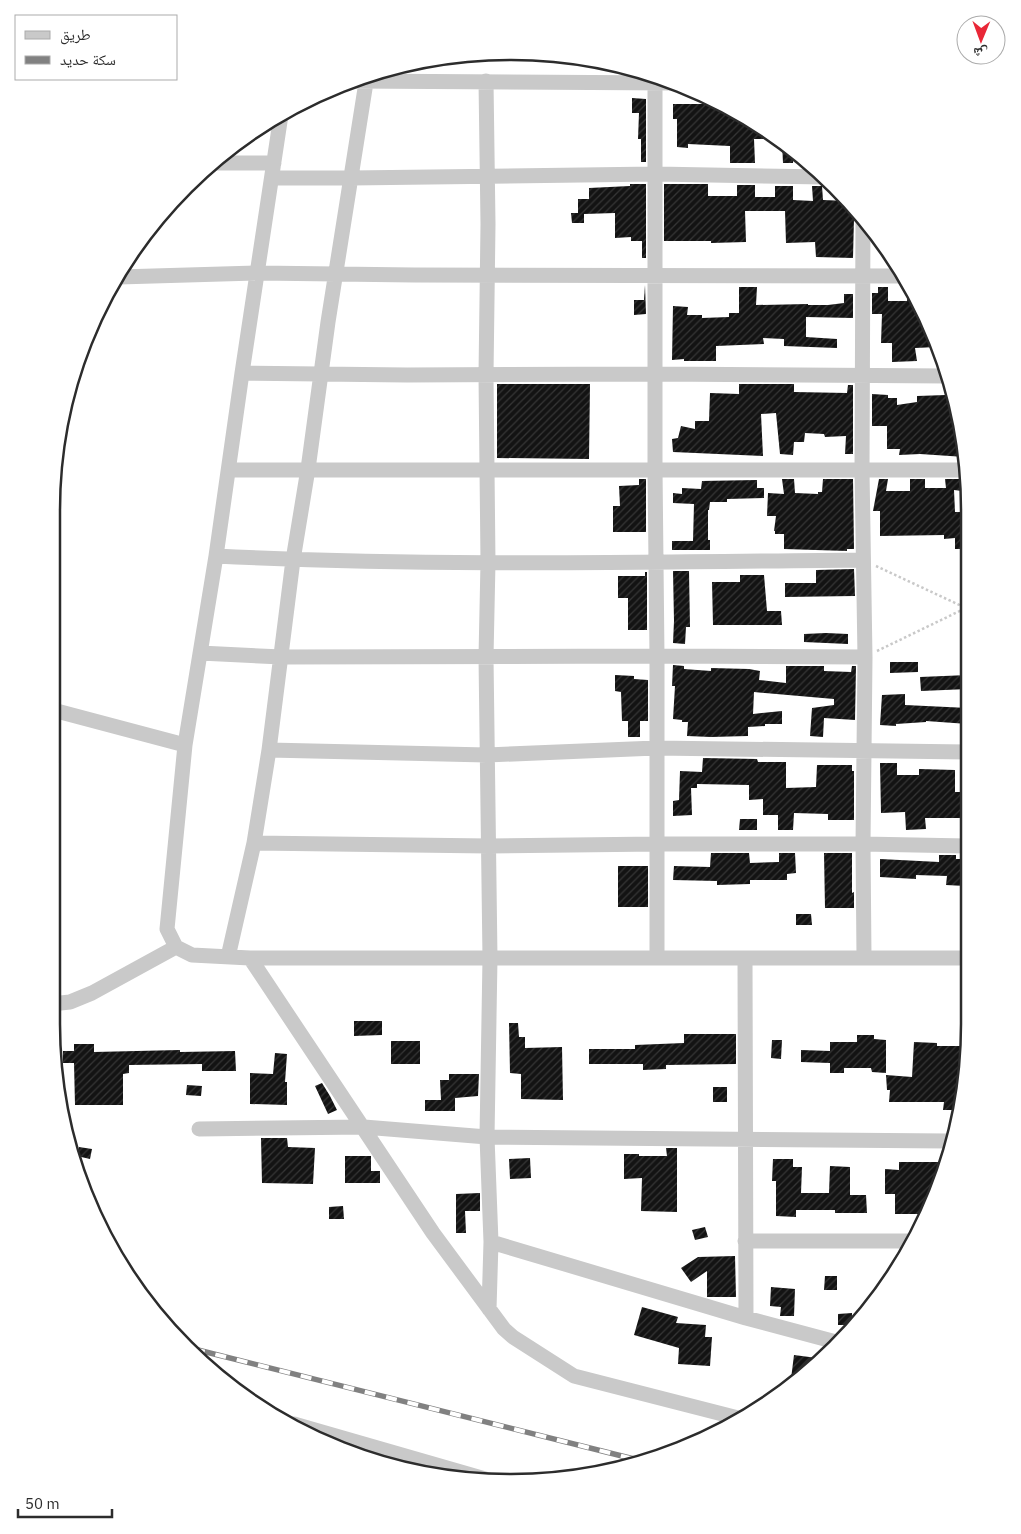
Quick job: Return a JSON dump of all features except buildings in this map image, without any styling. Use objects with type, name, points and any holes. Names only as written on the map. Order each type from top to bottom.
[{"type":"street","points":[[378,80],[640,79]]},
{"type":"street","points":[[486,81],[488,177],[486,375],[488,562],[486,656],[490,958],[487,1136],[492,1242],[489,1309]]},
{"type":"street","points":[[655,84],[657,958]]},
{"type":"street","points":[[228,956],[254,843],[270,750],[293,560],[351,178],[361,86]]},
{"type":"street","points":[[280,123],[216,556],[185,745],[167,929],[176,947],[192,955],[250,958],[961,958]]},
{"type":"street","points":[[223,164],[351,178],[656,174],[813,177]]},
{"type":"street","points":[[863,230],[864,958]]},
{"type":"street","points":[[125,277],[258,273],[895,276]]},
{"type":"street","points":[[242,372],[486,375],[940,376]]},
{"type":"street","points":[[229,470],[959,470]]},
{"type":"street","points":[[216,556],[293,560],[488,562],[863,560]]},
{"type":"street","points":[[200,653],[282,657],[865,657]]},
{"type":"street","points":[[60,712],[185,745]]},
{"type":"street","points":[[270,750],[487,755],[656,748],[961,752]]},
{"type":"street","points":[[254,843],[489,846],[658,844],[961,846]]},
{"type":"street","points":[[60,1003],[70,1002],[92,993],[176,947]]},
{"type":"street","points":[[250,958],[433,1233],[489,1309],[513,1337],[574,1376],[730,1417]]},
{"type":"street","points":[[745,958],[746,1318]]},
{"type":"street","points":[[199,1129],[364,1127],[487,1136],[945,1142]]},
{"type":"street","points":[[746,1241],[905,1241]]},
{"type":"street","points":[[492,1242],[746,1318],[830,1341]]},
{"type":"street","points":[[317,1431],[455,1470]]},
{"type":"path","points":[[863,560],[961,605]]},
{"type":"path","points":[[865,657],[961,611]]},
{"type":"railway","points":[[201,1351],[630,1458]]}]
